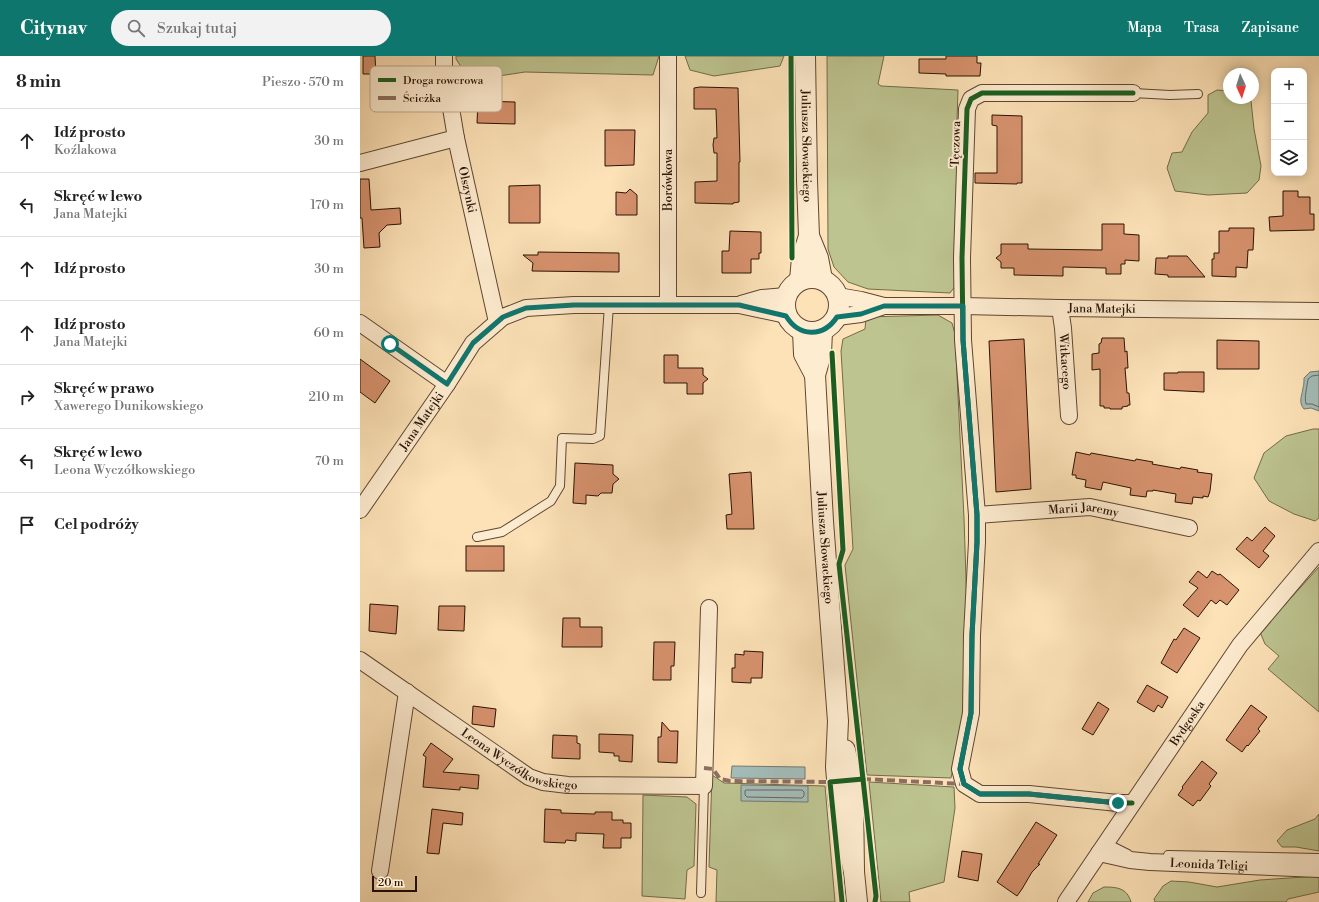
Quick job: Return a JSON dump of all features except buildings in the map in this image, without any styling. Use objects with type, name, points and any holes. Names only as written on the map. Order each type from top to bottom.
[{"type":"street","name":"Borówkowa","points":[[668,56],[668,305]]},
{"type":"street","name":"Juliusza Słowackiego","points":[[800,280],[802,258],[809,236],[805,56]]},
{"type":"street","name":"Tęczowa","points":[[963,306],[962,258],[967,109],[971,98],[982,94],[998,93],[1134,93]]},
{"type":"street","name":"Olszynki","points":[[452,112],[456,138],[497,322]]},
{"type":"street","points":[[360,163],[456,138]]},
{"type":"street","name":"Juliusza Słowackiego","points":[[809,236],[818,258],[822,279]]},
{"type":"street","points":[[811,278],[822,279],[835,289],[838,296],[840,306],[837,317],[828,328],[813,331],[796,328],[790,322],[786,306],[792,287],[800,280],[811,278]]},
{"type":"street","name":"Jana Matejki","points":[[838,296],[884,306],[1319,311]]},
{"type":"street","name":"Jana Matejki","points":[[360,510],[447,384],[473,343],[503,317],[526,308],[574,305],[739,305],[762,298],[786,306]]},
{"type":"street","name":"Jana Matejki","points":[[837,317],[861,314],[884,306]]},
{"type":"street","points":[[963,306],[963,340],[977,515],[972,635],[971,713],[960,769],[964,784],[980,794],[1029,794],[1118,803],[1132,803]]},
{"type":"street","name":"Witkacego","points":[[1060,308],[1063,328],[1069,416]]},
{"type":"street","points":[[360,323],[447,384]]},
{"type":"street","name":"Juliusza Słowackiego","points":[[813,331],[804,354],[815,375],[823,521],[838,721],[852,780],[854,872],[857,902]]},
{"type":"street","name":"Marii Jaremy","points":[[977,515],[1090,507],[1189,528]]},
{"type":"street","name":"Bydgoska","points":[[1066,902],[1240,645],[1319,551]]},
{"type":"street","points":[[704,786],[709,608]]},
{"type":"street","name":"Leona Wyczółkowskiego","points":[[360,660],[529,776],[543,782],[568,785],[704,786]]},
{"type":"street","points":[[380,871],[407,692]]},
{"type":"street","name":"Leonida Teligi","points":[[1103,848],[1130,860],[1150,862],[1319,869]]},
{"type":"lane","points":[[1134,93],[1170,95],[1198,94]]},
{"type":"lane","points":[[477,537],[502,532],[551,500],[560,486],[562,438],[593,439],[600,436],[609,305]]},
{"type":"lane","points":[[701,893],[704,786]]},
{"type":"lane","points":[[1103,848],[1128,854],[1319,858]]},
{"type":"green space","points":[[456,56],[659,56],[653,75],[525,72],[502,76],[502,66],[461,66],[456,59]]},
{"type":"green space","points":[[685,56],[784,56],[780,66],[714,76],[690,70]]},
{"type":"green space","points":[[827,56],[884,56],[878,84],[881,86],[958,90],[956,149],[960,185],[956,285],[950,293],[868,289],[848,282],[834,267],[828,249]]},
{"type":"green space","points":[[1217,90],[1223,90],[1223,104],[1251,104],[1254,129],[1261,166],[1259,180],[1247,193],[1208,195],[1175,191],[1167,168],[1172,153],[1182,152],[1192,132],[1208,113],[1208,95]]},
{"type":"green space","points":[[938,315],[952,323],[955,334],[967,609],[965,713],[951,778],[867,775],[845,565],[853,549],[841,351],[843,339],[865,329],[866,317]]},
{"type":"green space","points":[[1313,429],[1319,429],[1319,518],[1315,521],[1294,514],[1269,501],[1254,478],[1264,453],[1286,436]]},
{"type":"green space","points":[[1319,567],[1319,712],[1268,669],[1279,656],[1265,644],[1260,632]]},
{"type":"green space","points":[[712,775],[724,783],[825,786],[835,902],[716,902],[717,870],[709,867]]},
{"type":"green space","points":[[869,782],[954,787],[955,808],[944,882],[909,892],[910,902],[881,902]]},
{"type":"green space","points":[[643,795],[687,797],[696,804],[694,866],[687,870],[685,899],[642,896]]},
{"type":"green space","points":[[1319,814],[1319,851],[1296,847],[1282,847],[1277,841],[1287,830],[1315,819]]},
{"type":"green space","points":[[1319,876],[1319,892],[1288,899],[1286,902],[1155,902],[1154,899],[1163,886],[1171,881],[1189,882],[1217,887],[1260,880]]},
{"type":"green space","points":[[1104,887],[1121,889],[1127,894],[1131,902],[1088,902],[1093,893]]},
{"type":"water","points":[[1319,371],[1319,411],[1311,408],[1304,409],[1301,404],[1301,396],[1304,378],[1310,372]]},
{"type":"water","points":[[732,766],[805,767],[805,779],[731,778]]},
{"type":"water","points":[[741,785],[808,786],[808,802],[741,801]]},
{"type":"marked path","points":[[704,768],[713,769],[720,779],[730,781],[830,782]]},
{"type":"marked path","points":[[863,779],[964,784]]},
{"type":"cycle path","points":[[791,56],[792,258]]},
{"type":"cycle path","points":[[1132,803],[1118,803],[1029,794],[980,794],[964,784],[960,769],[971,713],[972,635],[977,542],[977,515],[963,340],[962,258],[967,109],[971,99],[982,93],[1133,93]]},
{"type":"cycle path","points":[[832,353],[843,550],[839,564],[876,896],[875,902]]},
{"type":"cycle path","points":[[842,902],[830,782],[863,779]]},
{"type":"route","points":[[390,344],[447,384],[473,343],[503,317],[526,308],[574,305],[739,305],[786,316],[796,328],[813,333],[828,328],[837,317],[861,314],[884,306],[963,306],[963,340],[977,515],[972,635],[971,713],[960,769],[964,784],[980,794],[1029,794],[1118,803]]}]
